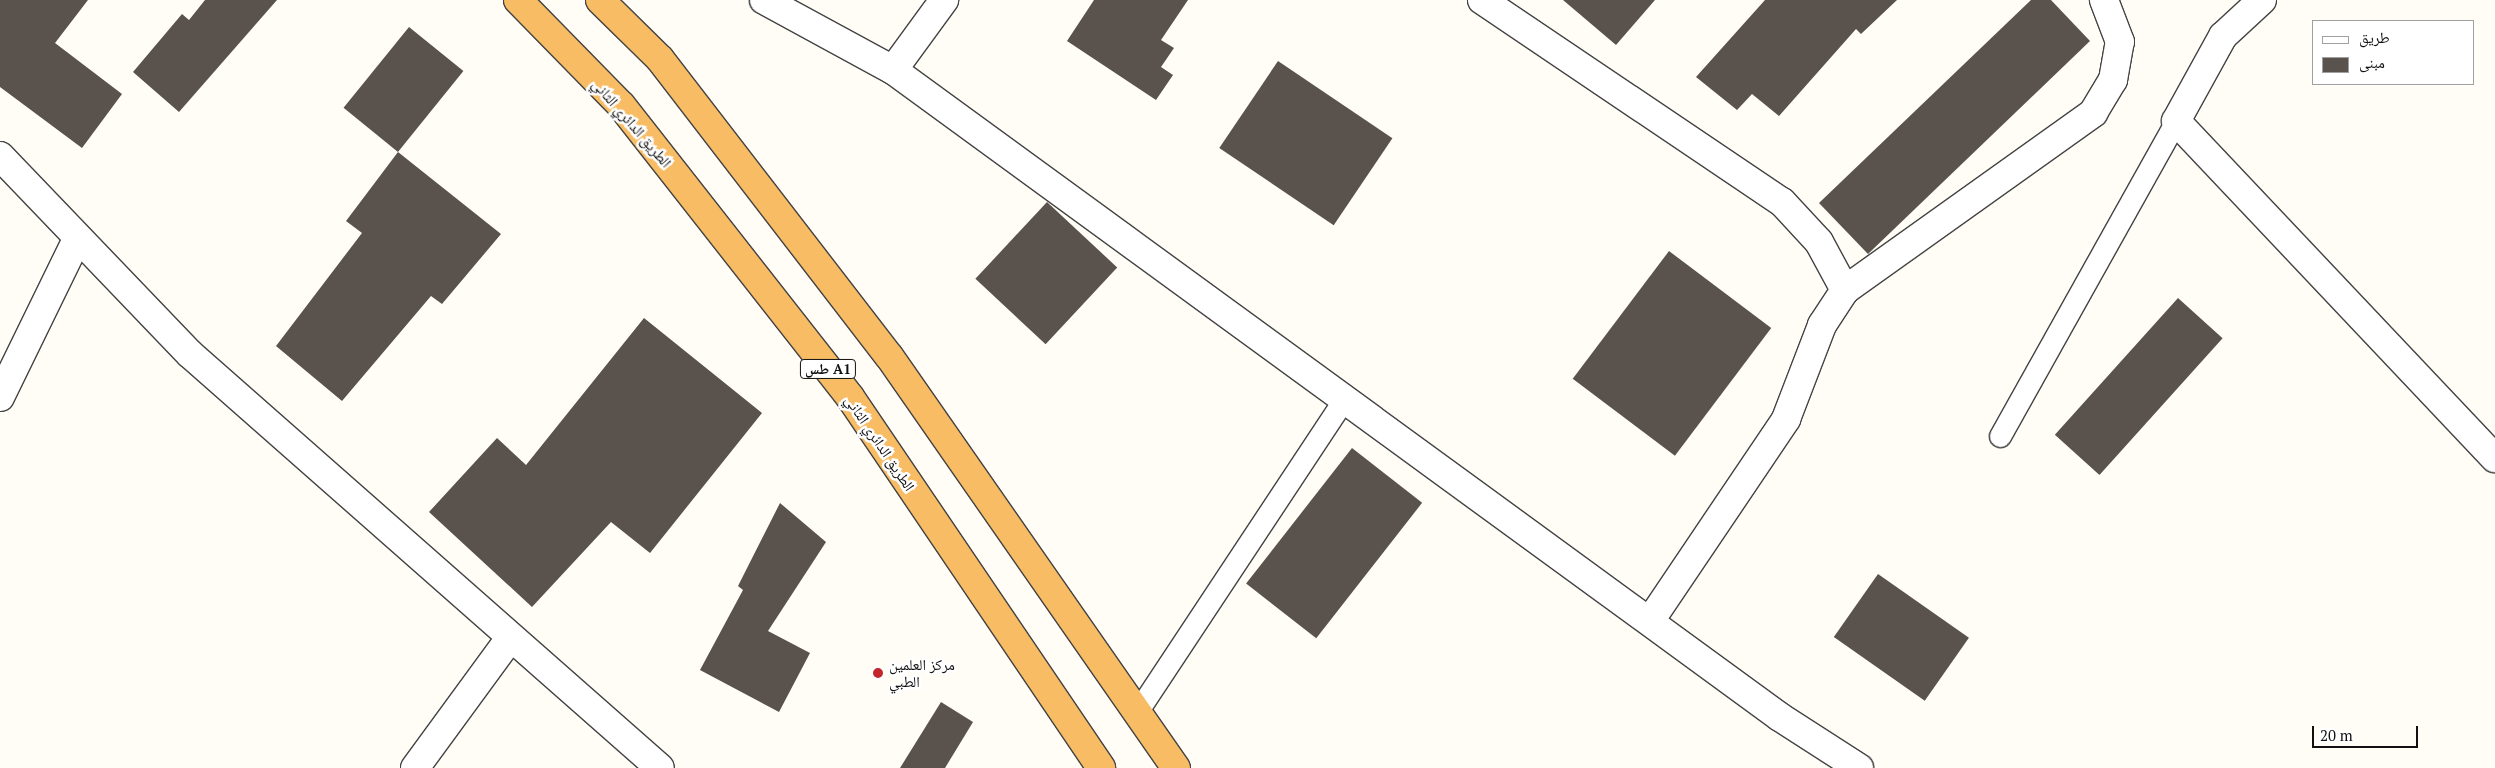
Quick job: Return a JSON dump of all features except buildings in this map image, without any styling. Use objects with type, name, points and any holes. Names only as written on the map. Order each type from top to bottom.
[{"type":"highway","name":"الطريق الدائري الثاني","points":[[518,0],[621,105],[838,382],[1100,768]]},
{"type":"highway","points":[[600,0],[660,59],[800,237],[890,356],[1176,768]]},
{"type":"street","points":[[764,0],[893,70],[1780,717],[1859,768]]},
{"type":"street","points":[[893,70],[944,0]]},
{"type":"street","points":[[1482,0],[1782,202],[1819,242],[1845,290]]},
{"type":"street","points":[[1650,621],[1786,419],[1822,325],[1845,290],[2093,113],[2113,80],[2120,42],[2104,0]]},
{"type":"street","points":[[2262,0],[2223,36],[2176,121],[2495,458]]},
{"type":"street","points":[[4,163],[190,354],[660,768]]},
{"type":"street","points":[[0,397],[77,239]]},
{"type":"street","points":[[415,768],[511,637]]},
{"type":"lane","points":[[2000,436],[2176,121]]},
{"type":"lane","points":[[1137,712],[1344,399]]},
{"type":"place","name":"مركز العلمين الطبي","points":[[878,673]]}]
